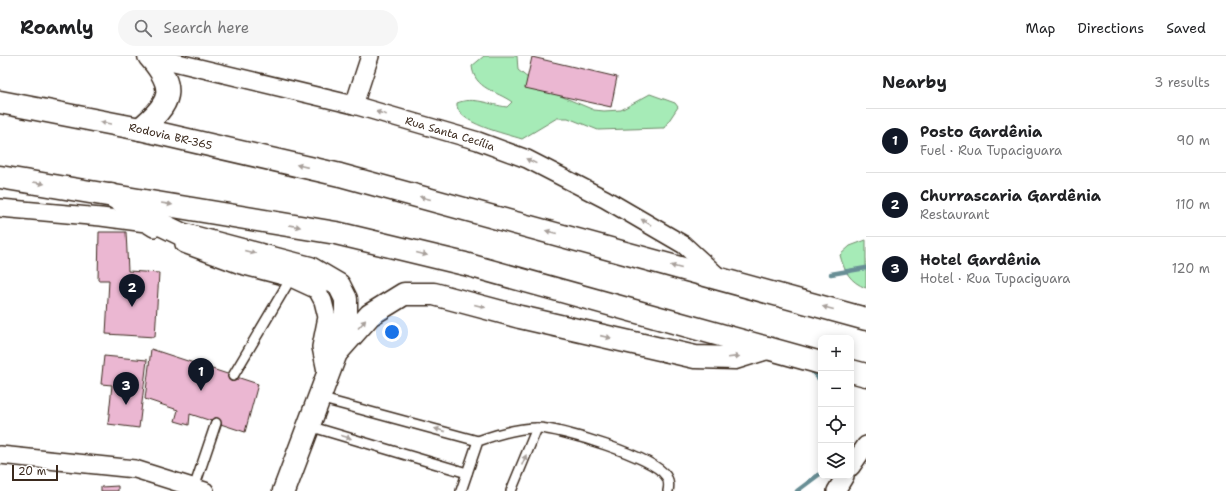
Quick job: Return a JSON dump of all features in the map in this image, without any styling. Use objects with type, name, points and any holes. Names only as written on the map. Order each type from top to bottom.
[{"type":"main road","points":[[140,129],[162,110],[168,98],[167,83],[162,70],[149,56]]},
{"type":"main road","name":"Rodovia BR-365","points":[[0,102],[140,129],[340,175],[866,319]]},
{"type":"main road","points":[[0,177],[336,233],[465,264],[818,362]]},
{"type":"main road","points":[[111,195],[146,217],[181,234],[310,268],[339,285],[346,299],[346,314],[336,353],[284,491]]},
{"type":"main road","points":[[336,353],[370,315],[404,294],[434,294],[520,317],[695,357],[735,358],[767,348]]},
{"type":"main road","points":[[854,372],[866,375]]},
{"type":"street","name":"Rua Santa Cecília","points":[[149,56],[354,105],[478,141],[527,159],[605,198],[684,245],[721,279]]},
{"type":"street","points":[[354,105],[370,56]]},
{"type":"street","points":[[0,208],[101,217],[146,223],[184,244],[241,265],[291,278],[317,290],[323,301],[327,317],[321,346],[327,376]]},
{"type":"street","points":[[854,463],[866,445]]},
{"type":"street","points":[[0,455],[135,469],[200,489]]},
{"type":"street","points":[[836,491],[843,479]]},
{"type":"lane","points":[[233,376],[291,278]]},
{"type":"lane","points":[[319,398],[478,442],[503,432],[537,428],[583,438],[630,455],[658,468],[667,477],[669,487],[668,491]]},
{"type":"lane","points":[[200,489],[216,423]]},
{"type":"lane","points":[[309,426],[467,473]]},
{"type":"lane","points":[[511,491],[537,428]]},
{"type":"lane","points":[[461,491],[478,442]]},
{"type":"green space","points":[[484,56],[517,56],[518,70],[539,87],[594,110],[621,110],[650,94],[675,103],[678,107],[664,128],[598,130],[568,118],[557,118],[522,139],[483,127],[472,122],[458,110],[457,103],[463,101],[470,100],[507,107],[512,102],[482,85],[477,80],[472,66]]},
{"type":"green space","points":[[866,240],[866,288],[860,286],[848,275],[840,255],[850,246]]},
{"type":"building","points":[[532,57],[617,77],[611,107],[525,88]]},
{"type":"building","points":[[99,232],[126,232],[128,271],[159,273],[155,337],[106,334],[109,280],[98,280]]},
{"type":"building","points":[[151,349],[258,384],[245,432],[190,414],[189,425],[175,421],[178,410],[145,399]]},
{"type":"building","points":[[104,356],[147,360],[139,428],[108,424],[112,385],[101,384]]},
{"type":"building","points":[[118,486],[118,491],[101,491],[101,487]]},
{"type":"waterway","points":[[831,274],[866,268]]},
{"type":"waterway","points":[[810,369],[818,378]]},
{"type":"waterway","points":[[797,491],[818,475]]},
{"type":"place","name":"Churrascaria Gardênia","points":[[132,307]]},
{"type":"place","name":"Posto Gardênia","points":[[201,391]]},
{"type":"place","name":"Hotel Gardênia","points":[[126,405]]}]
